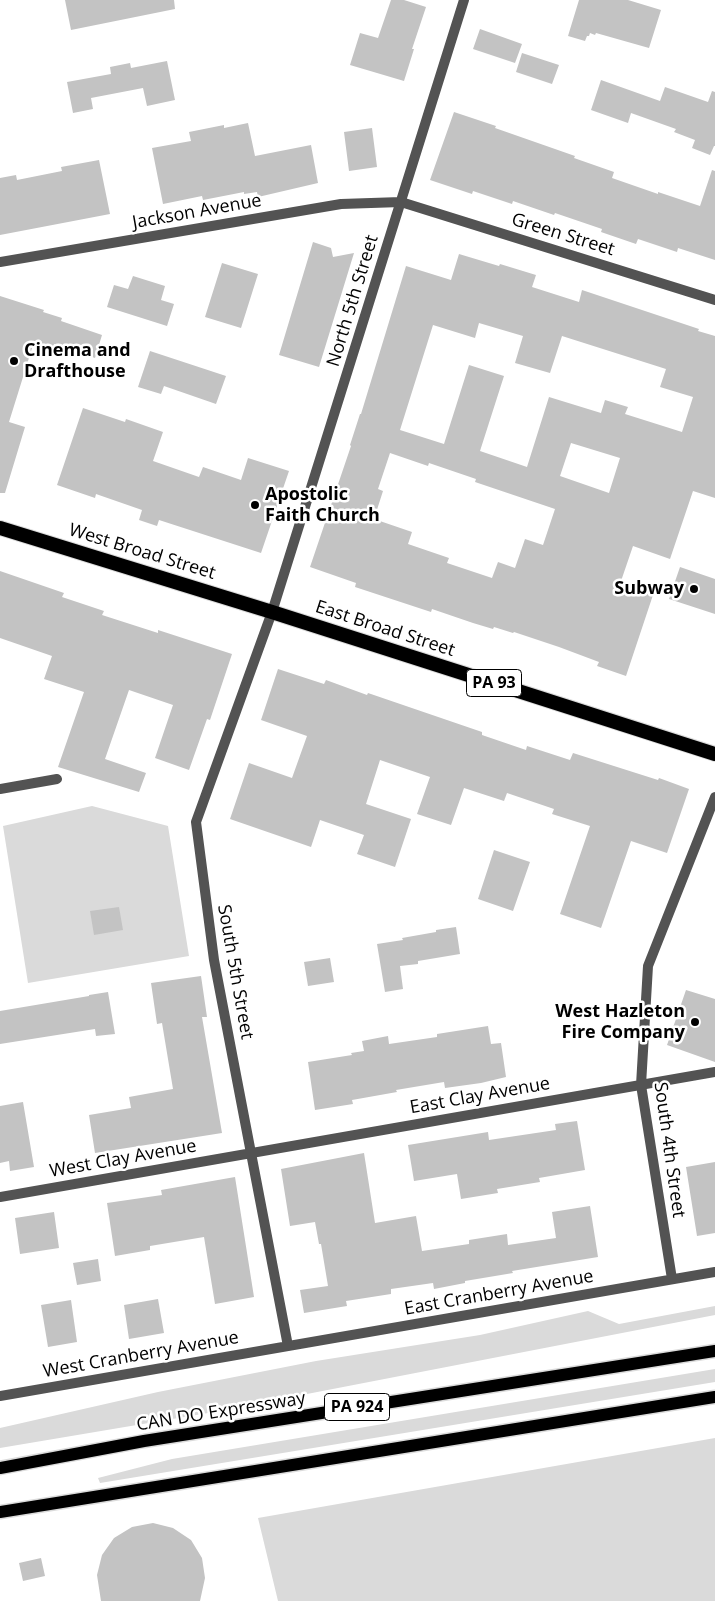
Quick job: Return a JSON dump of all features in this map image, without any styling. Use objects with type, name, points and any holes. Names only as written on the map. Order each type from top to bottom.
[{"type":"highway","name":"West Broad Street","points":[[0,528],[272,612]]},
{"type":"highway","name":"East Broad Street","points":[[272,612],[715,754]]},
{"type":"main road","name":"CAN DO Expressway","points":[[0,1468],[144,1441],[715,1351]]},
{"type":"main road","points":[[0,1512],[715,1397]]},
{"type":"street","name":"North 5th Street","points":[[272,612],[464,0]]},
{"type":"street","name":"Jackson Avenue","points":[[0,262],[341,204],[401,202]]},
{"type":"street","name":"Green Street","points":[[401,202],[715,300]]},
{"type":"street","name":"South 5th Street","points":[[272,612],[196,822],[214,960],[288,1346]]},
{"type":"street","points":[[0,789],[57,779]]},
{"type":"street","name":"South 4th Street","points":[[672,1279],[641,1085],[648,966],[715,797]]},
{"type":"street","name":"East Clay Avenue","points":[[251,1153],[715,1072]]},
{"type":"street","name":"West Clay Avenue","points":[[0,1197],[251,1153]]},
{"type":"street","name":"East Cranberry Avenue","points":[[288,1346],[715,1272]]},
{"type":"street","name":"West Cranberry Avenue","points":[[0,1396],[288,1346]]},
{"type":"shaded area","points":[[92,806],[168,826],[189,956],[28,983],[3,826]]},
{"type":"shaded area","points":[[715,1306],[715,1315],[214,1412],[0,1448],[0,1428],[158,1392],[316,1361],[480,1335],[588,1311],[619,1324]]},
{"type":"shaded area","points":[[715,1369],[715,1382],[100,1483],[98,1478],[172,1459]]},
{"type":"shaded area","points":[[715,1438],[715,1601],[278,1601],[258,1518]]},
{"type":"building","points":[[65,0],[174,0],[175,9],[71,30]]},
{"type":"building","points":[[391,0],[404,0],[426,7],[404,81],[350,65],[360,33],[378,38]]},
{"type":"building","points":[[579,0],[628,0],[661,10],[649,48],[596,33],[595,35],[590,33],[585,41],[568,36]]},
{"type":"building","points":[[480,29],[522,44],[515,63],[473,49]]},
{"type":"building","points":[[522,53],[559,65],[552,84],[516,72]]},
{"type":"building","points":[[167,61],[175,100],[147,106],[143,88],[91,98],[93,109],[73,113],[67,82],[111,74],[110,67],[130,63],[131,68]]},
{"type":"building","points":[[601,80],[660,101],[665,87],[708,102],[712,91],[715,92],[715,146],[710,155],[692,148],[695,140],[674,132],[676,129],[631,113],[628,123],[591,110]]},
{"type":"building","points":[[454,112],[496,126],[495,128],[614,172],[612,178],[700,206],[712,170],[715,171],[715,260],[678,248],[677,252],[638,239],[636,244],[601,232],[602,229],[555,213],[554,215],[513,201],[512,204],[473,191],[472,194],[430,180]]},
{"type":"building","points":[[248,123],[255,156],[311,145],[318,183],[258,197],[257,192],[244,194],[244,192],[203,200],[202,196],[163,204],[152,148],[191,141],[189,132],[224,125],[224,128]]},
{"type":"building","points":[[372,128],[377,167],[349,171],[344,132]]},
{"type":"building","points":[[99,160],[110,214],[0,235],[0,178],[16,175],[17,180],[62,171],[61,167]]},
{"type":"building","points":[[313,242],[331,248],[333,257],[354,253],[319,367],[279,355]]},
{"type":"building","points":[[459,254],[536,275],[532,287],[579,302],[582,290],[715,336],[715,498],[693,491],[670,559],[633,546],[620,584],[653,595],[626,676],[597,666],[599,662],[559,647],[514,632],[494,627],[493,629],[432,609],[431,612],[355,587],[356,583],[310,567],[351,446],[406,266],[451,280]],"holes":[[[479,323],[523,336],[515,363],[550,373],[562,336],[666,369],[660,387],[693,397],[682,432],[625,414],[628,407],[605,400],[601,413],[549,397],[527,467],[480,451],[504,376],[469,365],[444,444],[400,430],[433,325],[475,338]],[[571,443],[620,458],[609,493],[560,476]],[[390,453],[428,466],[429,463],[476,479],[475,482],[555,509],[543,545],[525,539],[515,568],[498,562],[492,578],[447,563],[449,558],[408,544],[412,532],[374,519],[383,491],[378,489]]]},
{"type":"building","points":[[222,263],[258,274],[241,328],[205,317]]},
{"type":"building","points":[[133,276],[165,286],[161,300],[174,304],[167,326],[107,307],[114,285],[128,289]]},
{"type":"building","points":[[0,296],[44,310],[43,312],[62,318],[61,321],[102,335],[95,358],[54,344],[52,351],[33,345],[9,422],[25,427],[5,493],[0,493]]},
{"type":"building","points":[[150,351],[226,376],[216,404],[164,386],[161,394],[138,387]]},
{"type":"building","points":[[83,408],[125,422],[126,419],[163,432],[153,461],[199,477],[203,467],[241,480],[248,458],[289,471],[261,553],[159,520],[157,526],[139,520],[142,510],[96,494],[95,498],[57,485]]},
{"type":"building","name":"Subway","points":[[680,567],[715,579],[715,614],[669,599]]},
{"type":"building","points":[[0,571],[64,593],[62,597],[104,611],[102,615],[158,633],[158,630],[232,654],[210,720],[207,719],[189,770],[155,758],[173,705],[129,690],[105,759],[146,773],[139,792],[58,767],[84,692],[44,679],[52,656],[0,638]]},
{"type":"building","points":[[278,669],[324,684],[326,680],[367,695],[368,693],[482,732],[482,735],[526,750],[527,746],[570,760],[573,753],[658,780],[659,778],[689,789],[667,853],[631,841],[601,928],[560,914],[590,826],[552,814],[554,809],[507,793],[504,801],[464,788],[451,825],[417,814],[430,777],[380,760],[366,804],[411,819],[395,867],[357,854],[364,835],[320,820],[311,847],[230,819],[249,763],[292,778],[307,736],[261,720]]},
{"type":"building","points":[[494,850],[530,862],[513,911],[478,899]]},
{"type":"building","points":[[119,907],[123,930],[94,935],[90,911]]},
{"type":"building","points":[[456,927],[460,954],[418,961],[418,964],[400,966],[403,989],[385,992],[377,944],[403,940],[402,938]]},
{"type":"building","points":[[330,958],[334,982],[308,986],[304,962]]},
{"type":"building","points":[[201,976],[207,1017],[202,1017],[222,1133],[95,1153],[89,1115],[131,1108],[129,1097],[173,1089],[162,1023],[157,1024],[151,983]]},
{"type":"building","name":"West Hazleton Fire Company","points":[[686,990],[715,999],[715,1062],[667,1045]]},
{"type":"building","points":[[108,992],[115,1034],[96,1036],[95,1029],[0,1044],[0,1011]]},
{"type":"building","points":[[488,1026],[491,1044],[501,1043],[506,1077],[445,1088],[444,1082],[396,1090],[397,1092],[352,1100],[353,1104],[315,1110],[308,1062],[352,1055],[351,1053],[364,1051],[362,1041],[388,1036],[389,1044],[437,1037],[437,1034]]},
{"type":"building","points":[[23,1102],[34,1167],[10,1171],[9,1161],[0,1163],[0,1106]]},
{"type":"building","points":[[577,1121],[585,1170],[539,1178],[540,1182],[497,1189],[498,1193],[461,1199],[457,1174],[414,1181],[408,1145],[488,1132],[489,1140],[556,1130],[555,1124]]},
{"type":"building","points":[[364,1153],[375,1223],[416,1216],[422,1251],[469,1244],[469,1240],[507,1234],[508,1245],[556,1238],[552,1212],[590,1206],[598,1257],[512,1271],[513,1273],[465,1281],[465,1283],[434,1289],[433,1283],[391,1289],[391,1294],[346,1301],[347,1306],[304,1313],[300,1290],[328,1286],[321,1244],[319,1244],[315,1222],[290,1226],[281,1169]]},
{"type":"building","points":[[715,1162],[715,1233],[697,1236],[686,1167]]},
{"type":"building","points":[[235,1177],[254,1297],[215,1304],[204,1237],[150,1246],[150,1250],[115,1256],[107,1203],[162,1195],[161,1190]]},
{"type":"building","points":[[54,1212],[59,1248],[20,1254],[15,1218]]},
{"type":"building","points":[[98,1259],[101,1281],[77,1285],[73,1263]]},
{"type":"building","points":[[158,1299],[164,1333],[129,1339],[124,1305]]},
{"type":"building","points":[[71,1300],[77,1342],[48,1347],[41,1305]]},
{"type":"building","points":[[153,1523],[173,1528],[191,1540],[202,1558],[205,1578],[200,1601],[101,1601],[97,1575],[102,1555],[114,1538],[132,1527]]},
{"type":"building","points":[[41,1558],[45,1576],[23,1581],[19,1563]]},
{"type":"place","name":"Cinema and Drafthouse","points":[[14,361]]},
{"type":"place","name":"Apostolic Faith Church","points":[[255,505]]},
{"type":"place","name":"Subway","points":[[694,589]]},
{"type":"place","name":"West Hazleton Fire Company","points":[[695,1022]]}]
